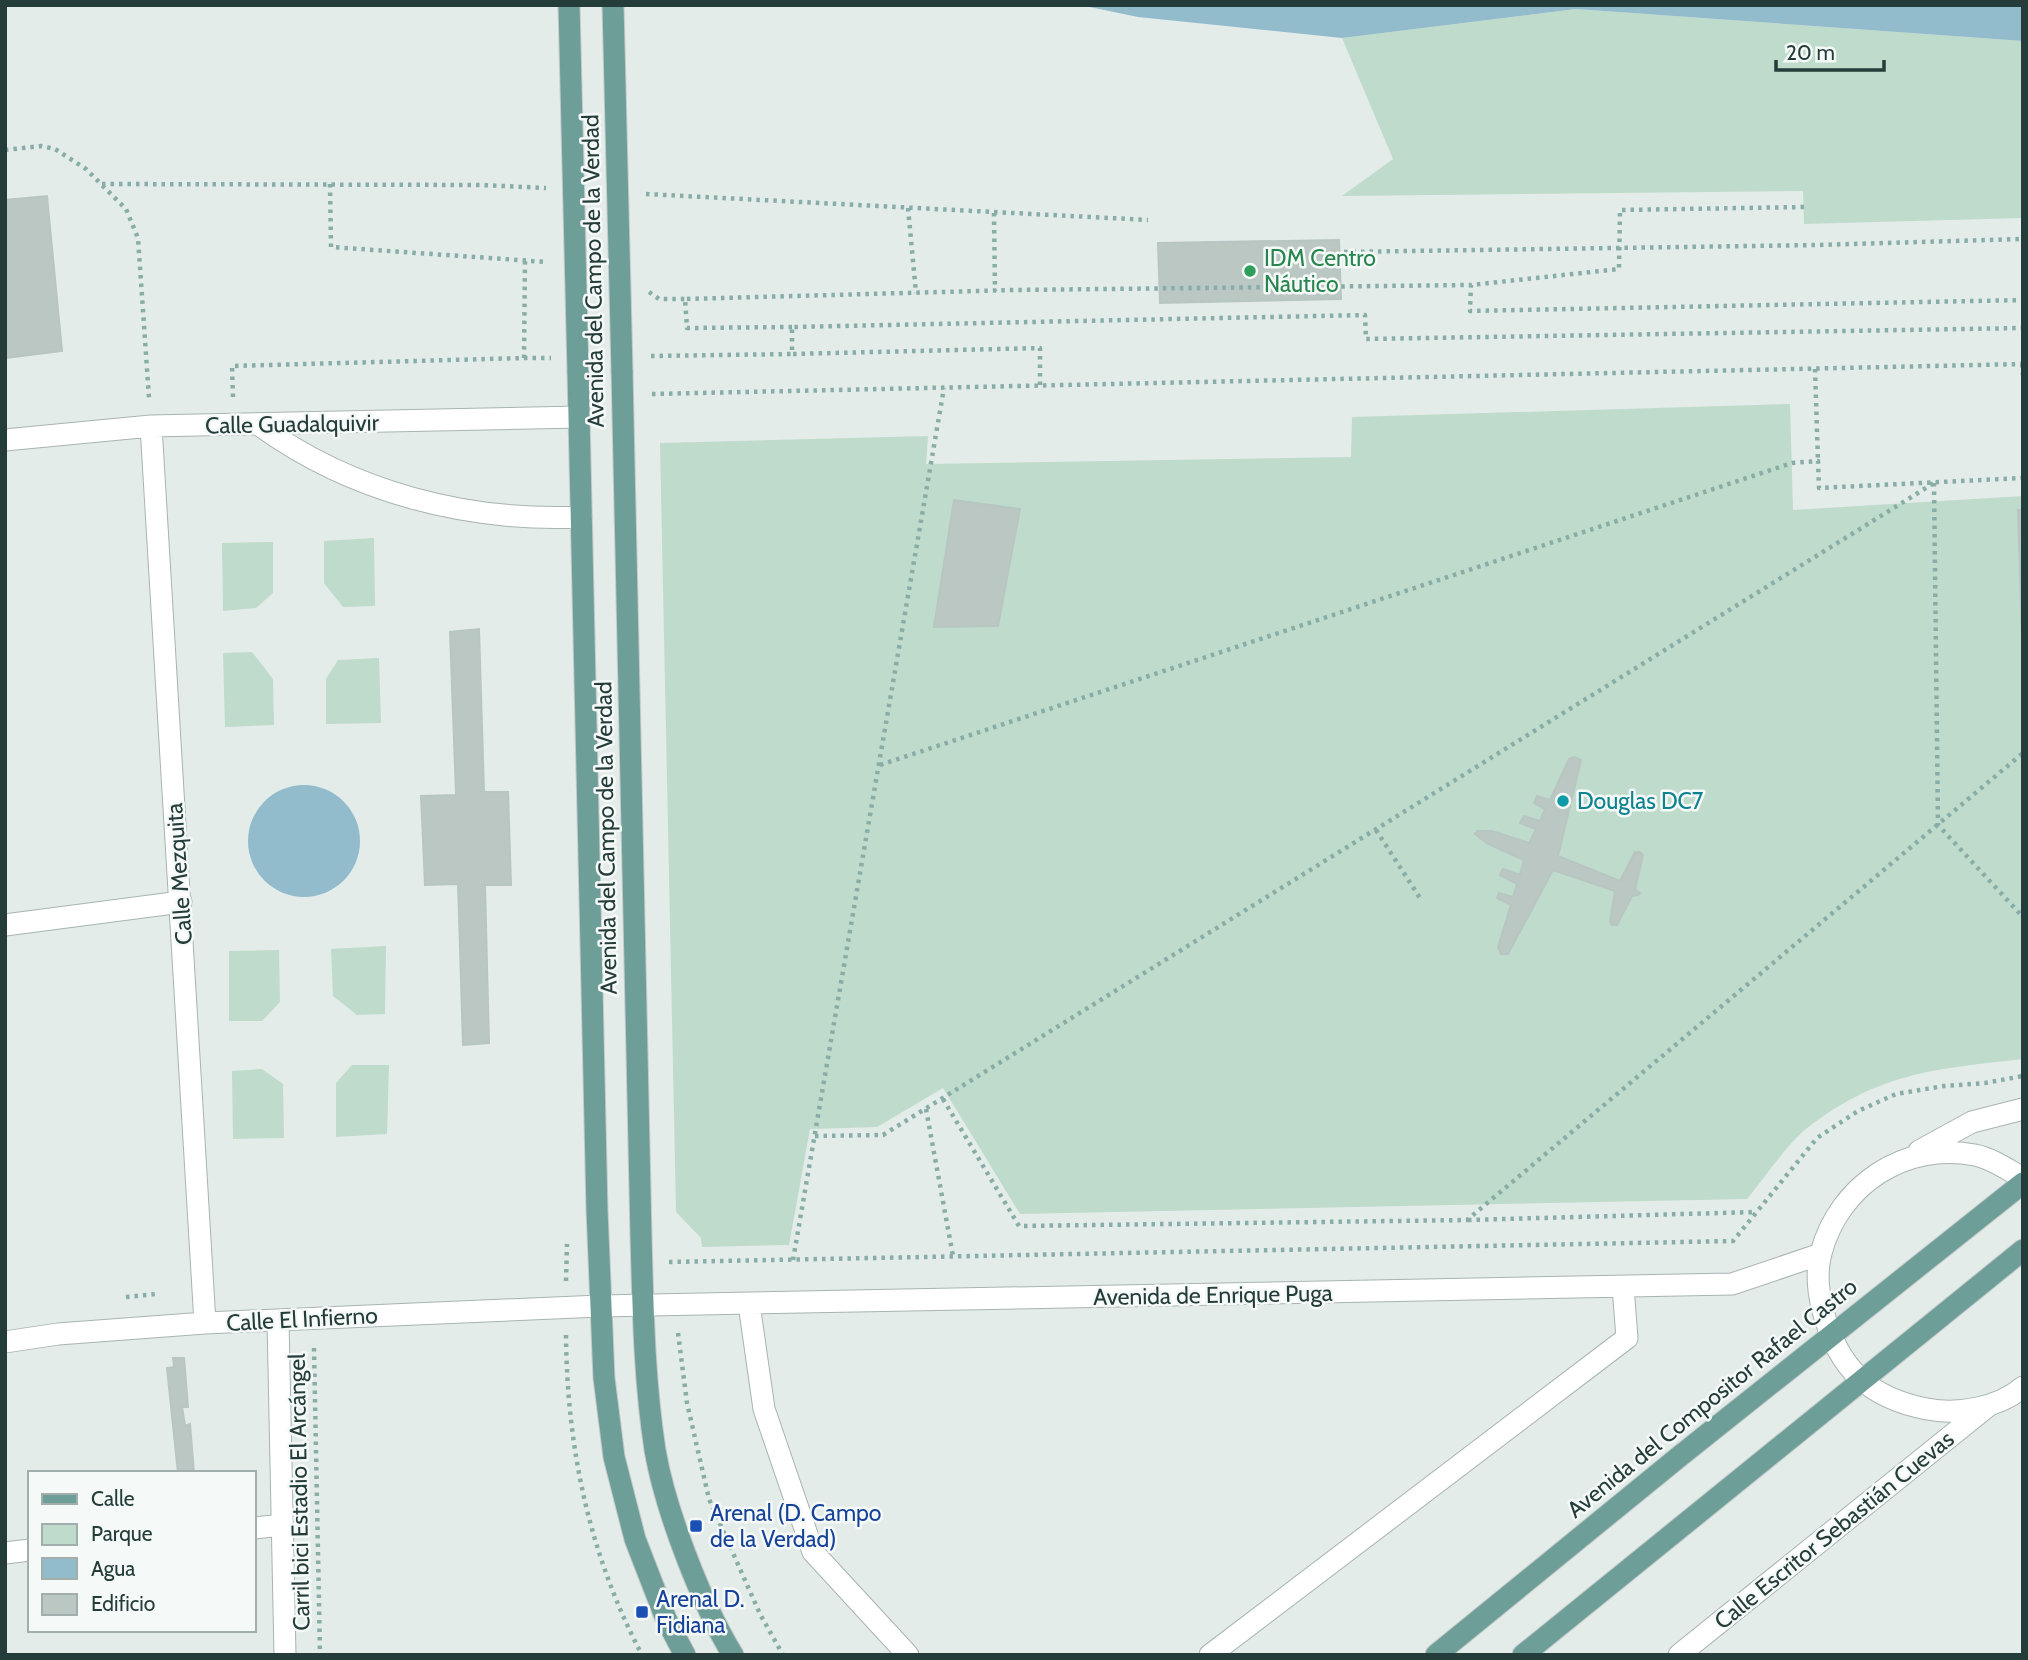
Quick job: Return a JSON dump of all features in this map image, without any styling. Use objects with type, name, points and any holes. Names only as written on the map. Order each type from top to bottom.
[{"type":"main road","name":"Avenida del Campo de la Verdad","points":[[569,5],[600,1306],[604,1378],[614,1457],[635,1539],[666,1619],[685,1655]]},
{"type":"main road","name":"Avenida del Campo de la Verdad","points":[[613,5],[642,1306],[646,1376],[656,1452],[673,1515],[695,1576],[733,1655]]},
{"type":"main road","name":"Avenida del Compositor Rafael Castro","points":[[1436,1655],[2023,1180]]},
{"type":"main road","points":[[1523,1655],[2023,1250]]},
{"type":"street","name":"Calle Guadalquivir","points":[[5,440],[151,426],[579,418]]},
{"type":"street","points":[[259,425],[324,467],[404,496],[505,516],[581,517]]},
{"type":"street","name":"Calle Mezquita","points":[[151,426],[205,1323]]},
{"type":"street","points":[[5,925],[181,902]]},
{"type":"street","points":[[2023,1109],[1972,1122],[1866,1180],[1837,1213],[1821,1254],[1818,1289],[1830,1337],[1840,1356],[1862,1382],[1903,1405],[1946,1412],[1989,1405],[2023,1387]]},
{"type":"street","points":[[1905,1159],[1948,1152],[1978,1155],[2023,1180]]},
{"type":"street","name":"Avenida de Enrique Puga","points":[[600,1306],[1732,1284],[1821,1254]]},
{"type":"street","points":[[1210,1655],[1627,1338],[1623,1287]]},
{"type":"street","points":[[749,1304],[764,1409],[813,1552],[908,1655]]},
{"type":"street","name":"Calle El Infierno","points":[[5,1342],[58,1334],[205,1323],[600,1306]]},
{"type":"street","points":[[278,1320],[285,1655]]},
{"type":"street","name":"Calle Escritor Sebastián Cuevas","points":[[1679,1655],[1989,1405]]},
{"type":"street","points":[[256,1528],[282,1525]]},
{"type":"street","points":[[5,1553],[28,1550]]},
{"type":"path","points":[[5,149],[41,146],[55,149],[86,169],[126,209],[138,238],[151,426]]},
{"type":"path","points":[[102,184],[532,187]]},
{"type":"path","points":[[330,184],[331,247],[540,262]]},
{"type":"path","points":[[659,194],[1148,220]]},
{"type":"path","points":[[659,299],[995,290],[1471,285],[1619,269],[1620,210],[1804,207]]},
{"type":"path","points":[[908,208],[916,293]]},
{"type":"path","points":[[994,213],[995,290]]},
{"type":"path","points":[[1344,252],[2023,239]]},
{"type":"path","points":[[524,261],[524,358]]},
{"type":"path","points":[[1471,285],[1470,312],[2023,300]]},
{"type":"path","points":[[688,299],[685,299],[687,328],[1365,315],[1366,339],[2023,328]]},
{"type":"path","points":[[792,327],[792,354]]},
{"type":"path","points":[[663,356],[1040,348],[1040,385]]},
{"type":"path","points":[[233,425],[232,366],[536,358]]},
{"type":"path","points":[[644,394],[2022,364],[2023,375]]},
{"type":"path","points":[[1815,369],[1819,488],[2023,478]]},
{"type":"path","points":[[793,1260],[944,388]]},
{"type":"path","points":[[880,765],[1792,463],[1818,461]]},
{"type":"path","points":[[1934,483],[1938,825],[2023,917]]},
{"type":"path","points":[[815,1136],[883,1135],[943,1100],[1934,483]]},
{"type":"path","points":[[1467,1220],[2023,753]]},
{"type":"path","points":[[1377,830],[1420,898]]},
{"type":"path","points":[[668,1262],[1733,1241],[1817,1138],[1858,1111],[1896,1094],[2023,1076]]},
{"type":"path","points":[[943,1100],[1019,1226],[1467,1220],[1757,1212]]},
{"type":"path","points":[[926,1109],[953,1257]]},
{"type":"path","points":[[667,1253],[687,1403],[709,1499],[760,1614],[783,1655]]},
{"type":"path","name":"Carril bici Estadio El Arcángel","points":[[313,1318],[320,1655]]},
{"type":"green space","points":[[1576,9],[2023,41],[2023,218],[1804,224],[1803,191],[1342,196],[1393,159],[1342,38]]},
{"type":"green space","points":[[1790,404],[1793,510],[2023,496],[2023,509],[2018,509],[2023,641],[2023,1059],[1909,1076],[1858,1095],[1799,1135],[1747,1199],[1020,1214],[943,1088],[877,1127],[810,1129],[789,1245],[702,1247],[701,1238],[676,1212],[660,443],[928,436],[926,464],[1351,457],[1352,417]]},
{"type":"green space","points":[[374,538],[375,606],[343,607],[324,583],[324,541]]},
{"type":"green space","points":[[273,542],[273,593],[256,608],[223,611],[222,543]]},
{"type":"green space","points":[[252,652],[273,679],[274,725],[225,727],[223,653]]},
{"type":"green space","points":[[379,658],[381,723],[326,724],[326,679],[338,660]]},
{"type":"green space","points":[[386,946],[385,1014],[357,1015],[333,996],[331,949]]},
{"type":"green space","points":[[279,950],[280,1002],[262,1021],[229,1021],[229,951]]},
{"type":"green space","points":[[352,1065],[389,1065],[387,1134],[336,1137],[336,1083]]},
{"type":"green space","points":[[262,1069],[283,1084],[284,1138],[233,1139],[232,1071]]},
{"type":"water","points":[[1080,5],[2023,5],[2023,41],[1576,9],[1342,38],[1138,17]]},
{"type":"water","points":[[304,785],[325,790],[343,802],[355,820],[360,841],[355,862],[343,880],[325,892],[304,897],[283,892],[265,880],[253,862],[248,841],[253,820],[265,802],[283,790]]},
{"type":"building","points":[[47,196],[62,351],[5,358],[5,200]]},
{"type":"building","name":"IDM Centro Náutico","points":[[1339,240],[1341,299],[1160,303],[1158,243]]},
{"type":"building","points":[[954,500],[1020,509],[998,626],[934,627]]},
{"type":"building","points":[[2018,510],[2023,510],[2022,636]]},
{"type":"building","points":[[479,629],[484,792],[508,792],[511,885],[485,885],[489,1043],[463,1045],[458,884],[425,885],[421,796],[456,795],[450,632]]},
{"type":"building","points":[[1574,757],[1581,760],[1558,856],[1620,881],[1635,852],[1640,852],[1643,855],[1635,889],[1640,893],[1632,896],[1617,925],[1612,925],[1610,922],[1615,891],[1553,870],[1508,954],[1501,954],[1498,947],[1511,905],[1497,898],[1499,893],[1513,897],[1517,884],[1500,875],[1503,869],[1520,875],[1524,860],[1488,844],[1475,834],[1477,831],[1492,831],[1529,843],[1536,829],[1520,823],[1524,816],[1540,821],[1545,809],[1534,803],[1537,796],[1550,800],[1569,759]]},
{"type":"building","points":[[173,1358],[184,1358],[188,1407],[182,1407],[185,1426],[190,1424],[194,1471],[178,1471],[167,1368],[174,1367]]},
{"type":"place","name":"IDM Centro Náutico","points":[[1250,271]]},
{"type":"place","name":"Douglas DC7","points":[[1563,801]]},
{"type":"place","name":"Arenal (D. Campo de la Verdad)","points":[[696,1526]]},
{"type":"place","name":"Arenal D. Fidiana","points":[[642,1612]]}]
